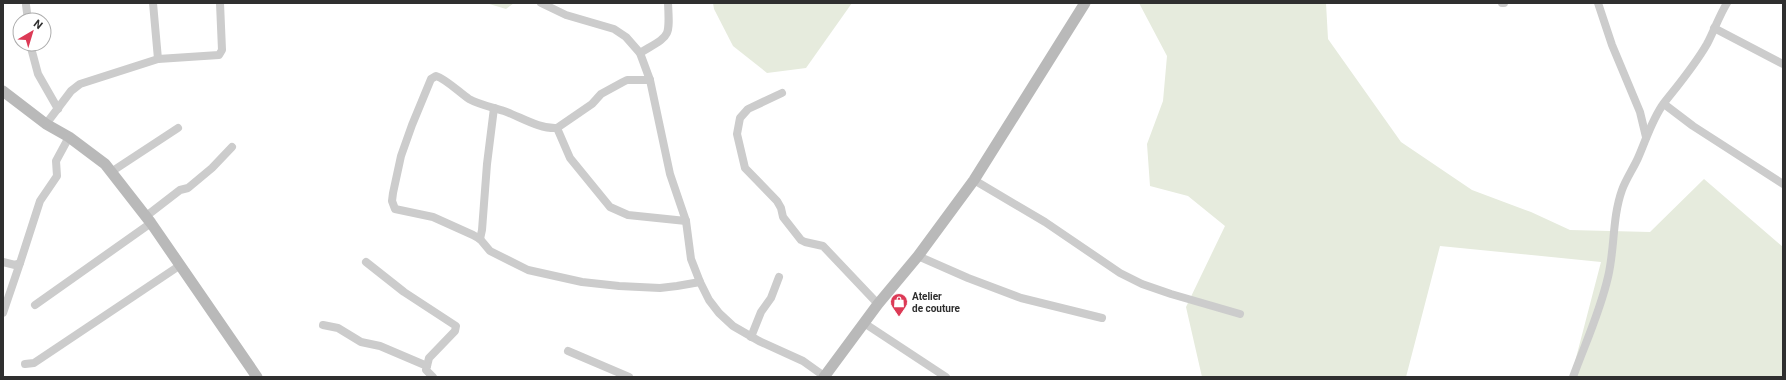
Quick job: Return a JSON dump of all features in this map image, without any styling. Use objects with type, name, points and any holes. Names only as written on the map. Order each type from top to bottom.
[{"type":"main road","points":[[824,377],[878,304],[918,256],[974,180],[1085,3]]},
{"type":"main road","points":[[3,91],[46,124],[100,160],[111,172],[148,220],[256,377]]},
{"type":"street","points":[[153,3],[158,59]]},
{"type":"street","points":[[46,124],[71,90],[80,84],[158,59],[219,55],[222,50],[220,3]]},
{"type":"street","points":[[541,3],[566,15],[614,29],[626,37],[640,53],[650,80],[670,174],[686,221],[691,259],[700,282],[719,313],[733,326],[751,337],[803,361],[824,377]]},
{"type":"street","points":[[640,53],[662,40],[668,34],[670,27],[668,3]]},
{"type":"street","points":[[1598,3],[1612,45],[1640,112],[1646,137]]},
{"type":"street","points":[[1573,377],[1587,338],[1593,328],[1608,277],[1615,234],[1615,212],[1622,190],[1638,159],[1646,137],[1664,104],[1678,87],[1707,44],[1727,3]]},
{"type":"street","points":[[26,5],[27,12]]},
{"type":"street","points":[[1714,28],[1783,64]]},
{"type":"street","points":[[32,52],[38,74],[58,109]]},
{"type":"street","points":[[650,80],[627,80],[623,82],[601,94],[592,104],[557,128],[542,126],[494,108],[477,104],[455,90],[440,77],[434,77],[430,82],[407,138],[392,193],[392,201],[395,209],[433,217],[480,239],[490,251],[522,268],[582,282],[618,286],[660,288],[700,282]]},
{"type":"street","points":[[782,93],[748,109],[740,118],[738,134],[745,168],[777,201],[781,208],[783,217],[801,240],[823,246],[878,304]]},
{"type":"street","points":[[1664,104],[1693,126],[1783,184]]},
{"type":"street","points":[[480,239],[494,108]]},
{"type":"street","points":[[111,172],[178,128]]},
{"type":"street","points":[[557,128],[570,158],[610,207],[628,215],[686,221]]},
{"type":"street","points":[[3,313],[40,201],[57,176],[56,161],[69,138]]},
{"type":"street","points":[[35,305],[148,220],[180,190],[188,188],[212,168],[232,147]]},
{"type":"street","points":[[974,180],[1045,222],[1120,273],[1142,284],[1171,294],[1240,314]]},
{"type":"street","points":[[918,256],[968,278],[1021,298],[1102,318]]},
{"type":"street","points":[[3,262],[15,265],[20,263]]},
{"type":"street","points":[[366,262],[393,284],[456,326],[455,331],[429,358],[426,370],[433,377]]},
{"type":"street","points":[[25,364],[34,363],[179,266]]},
{"type":"street","points":[[751,337],[761,312],[771,298],[779,277]]},
{"type":"street","points":[[864,323],[946,377]]},
{"type":"street","points":[[323,325],[338,328],[361,342],[380,346],[427,366]]},
{"type":"street","points":[[568,351],[629,377]]},
{"type":"shaded area","points":[[486,3],[514,3],[506,9]]},
{"type":"shaded area","points":[[713,3],[852,3],[806,68],[767,73],[733,46],[714,9]]},
{"type":"shaded area","points":[[1139,3],[1326,3],[1328,39],[1401,142],[1472,190],[1531,212],[1570,230],[1650,232],[1704,179],[1783,247],[1783,377],[1571,377],[1601,262],[1440,246],[1406,377],[1202,377],[1186,307],[1225,226],[1188,196],[1150,186],[1147,144],[1163,101],[1167,56]]},
{"type":"place","name":"Atelier de couture","points":[[899,317]]}]
